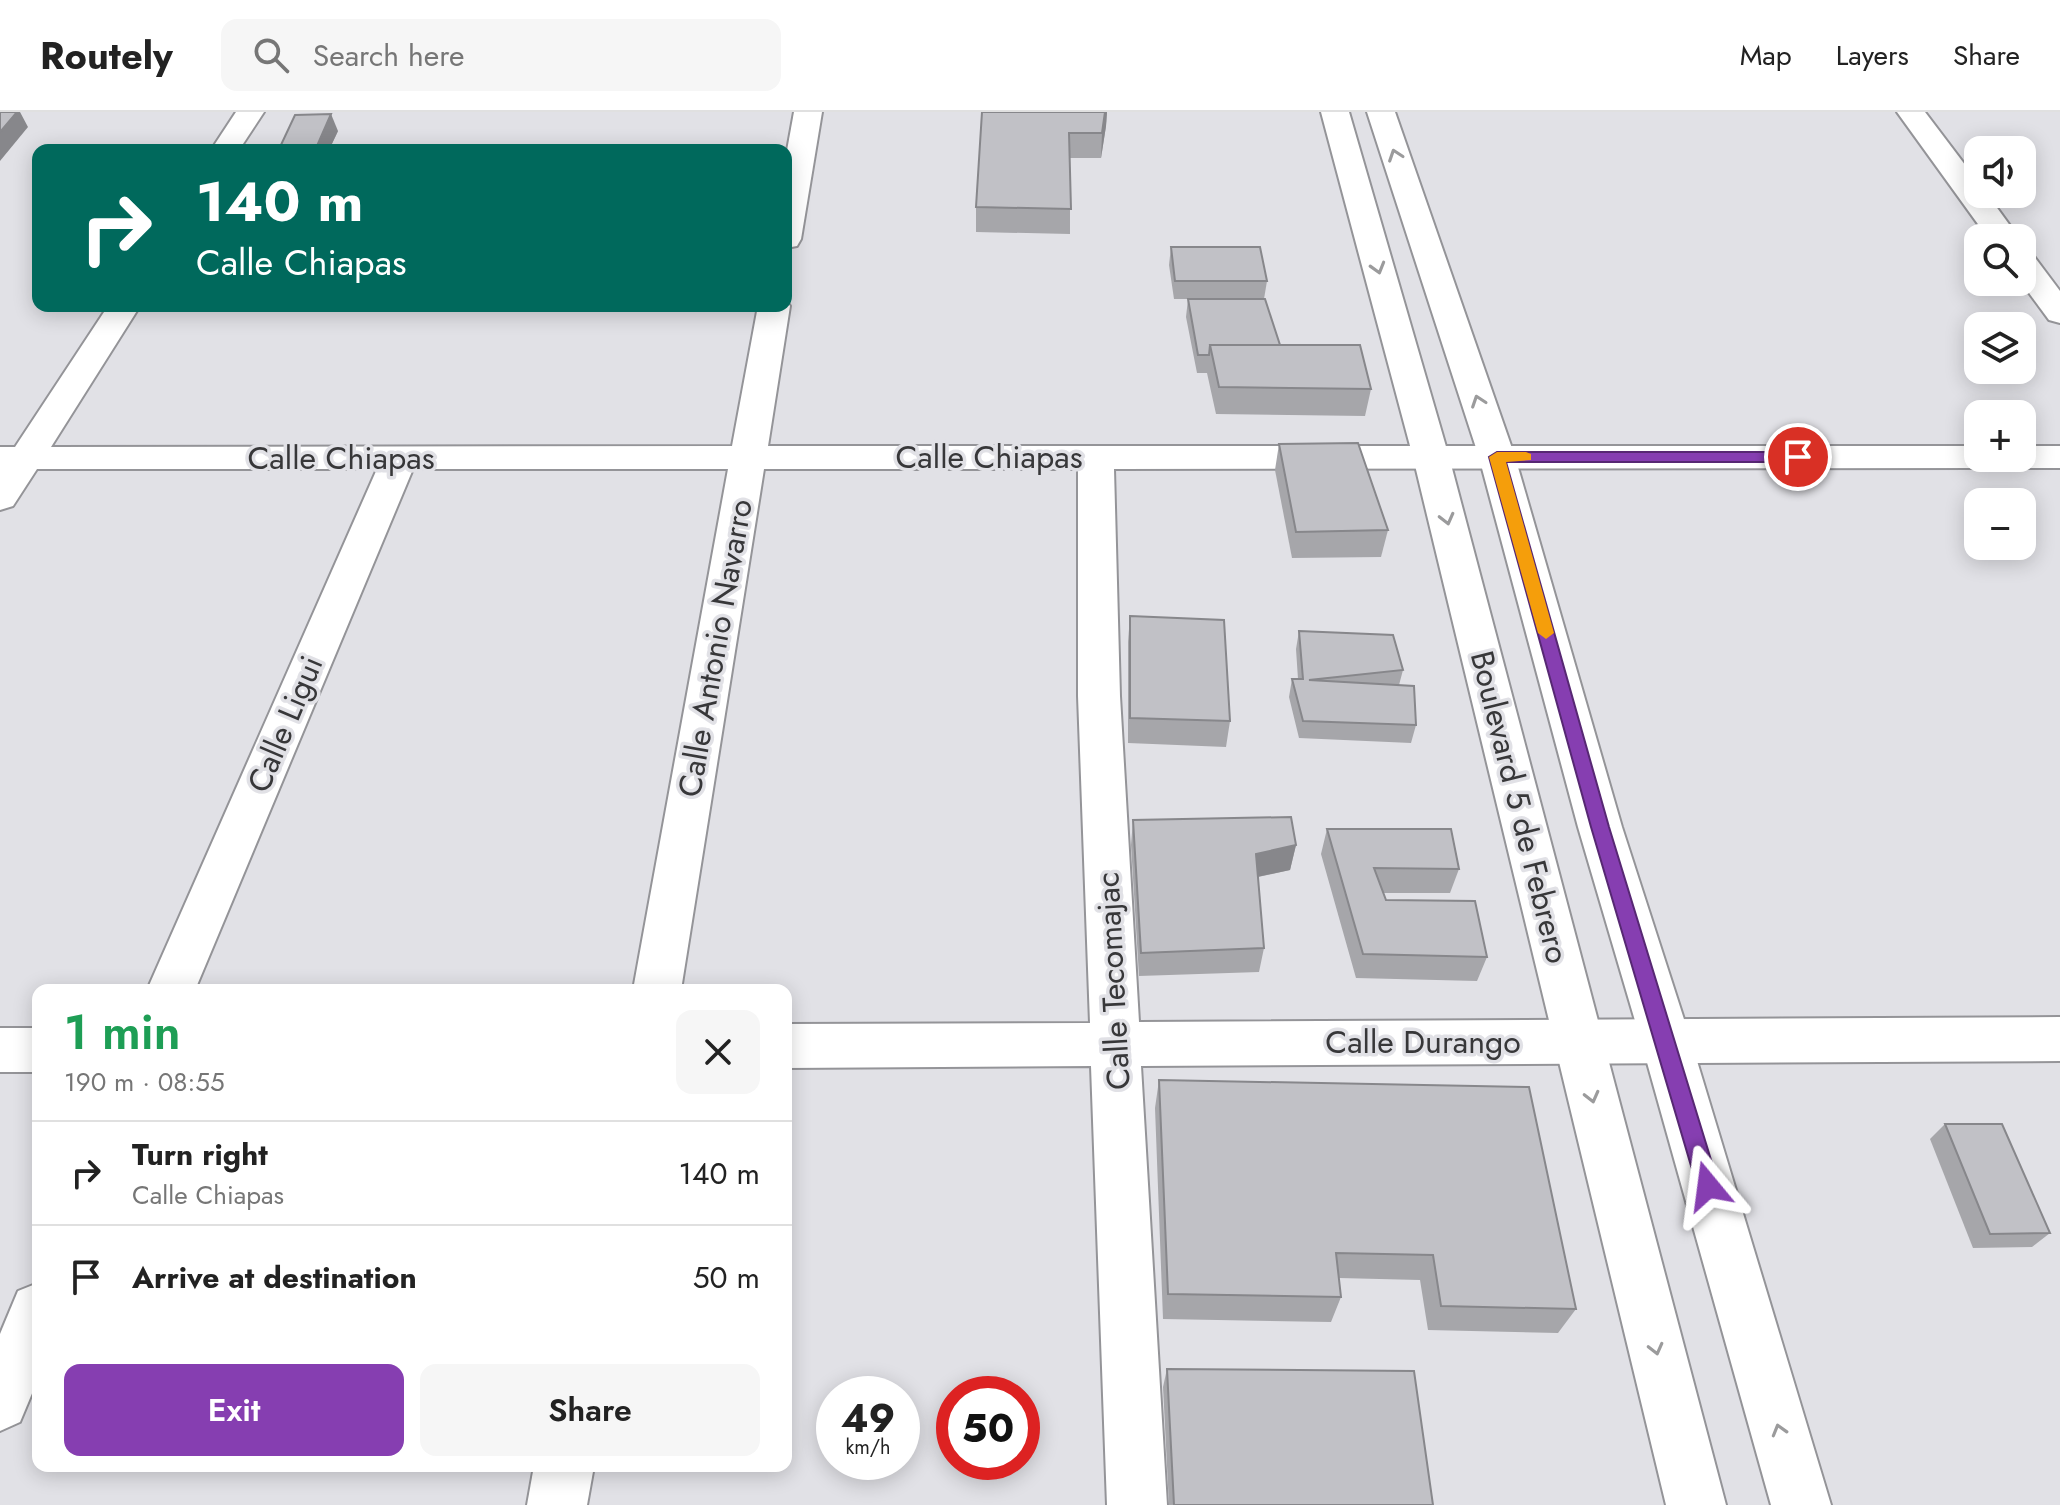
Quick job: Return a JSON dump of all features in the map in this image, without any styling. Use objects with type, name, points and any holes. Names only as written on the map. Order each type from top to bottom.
[{"type":"street","points":[[229,144],[250,112]]},
{"type":"street","points":[[792,204],[808,112]]},
{"type":"street","name":"Boulevard 5 de Febrero","points":[[1335,112],[1431,457],[1696,1505]]},
{"type":"street","name":"Boulevard 5 de Febrero","points":[[1381,112],[1497,457],[1600,827],[1666,1041],[1801,1505]]},
{"type":"street","points":[[1911,112],[1994,224]]},
{"type":"street","points":[[2036,281],[2060,313]]},
{"type":"street","points":[[0,498],[13,458],[120,312]]},
{"type":"street","name":"Calle Antonio Navarro","points":[[658,984],[773,312]]},
{"type":"street","name":"Calle Tecomajac","points":[[1096,457],[1099,696],[1137,1505]]},
{"type":"street","name":"Calle Chiapas","points":[[13,458],[1964,457]]},
{"type":"street","points":[[2036,457],[2060,457]]},
{"type":"street","name":"Calle Ligui","points":[[174,984],[400,458]]},
{"type":"street","name":"Calle Durango","points":[[792,1046],[2060,1039]]},
{"type":"street","points":[[0,1050],[32,1050]]},
{"type":"street","points":[[0,1402],[32,1325]]},
{"type":"street","points":[[557,1505],[563,1472]]},
{"type":"building","points":[[0,112],[17,112],[0,132]]},
{"type":"building","points":[[982,112],[1105,112],[1102,133],[1069,133],[1071,209],[976,207]]},
{"type":"building","points":[[331,114],[318,144],[281,144],[295,115]]},
{"type":"building","points":[[1171,247],[1260,247],[1267,281],[1175,281]]},
{"type":"building","points":[[1188,299],[1265,299],[1280,345],[1210,345],[1209,355],[1198,355]]},
{"type":"building","points":[[1210,345],[1360,345],[1371,389],[1219,387]]},
{"type":"building","points":[[1358,443],[1388,530],[1296,532],[1279,444]]},
{"type":"building","points":[[1130,616],[1224,620],[1230,721],[1130,718]]},
{"type":"building","points":[[1299,631],[1393,635],[1403,670],[1309,680],[1414,686],[1416,725],[1303,721],[1292,679],[1303,679]]},
{"type":"building","points":[[1291,817],[1296,845],[1256,854],[1264,948],[1141,953],[1133,820]]},
{"type":"building","points":[[1327,829],[1451,829],[1459,869],[1374,868],[1386,900],[1475,901],[1487,957],[1363,954]]},
{"type":"building","points":[[1159,1080],[1529,1087],[1576,1309],[1441,1306],[1433,1255],[1336,1253],[1341,1297],[1168,1294]]},
{"type":"building","points":[[1945,1124],[2002,1124],[2050,1233],[1990,1234]]},
{"type":"building","points":[[1167,1369],[1414,1371],[1433,1505],[1174,1505]]},
{"type":"slow traffic","points":[[1526,457],[1497,457],[1546,633]]},
{"type":"route","points":[[1708,1186],[1600,827],[1497,457],[1798,457]]}]
